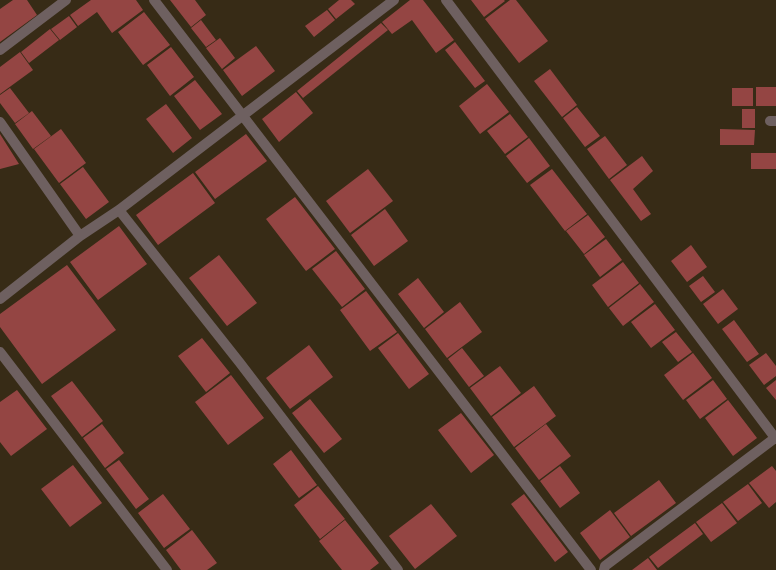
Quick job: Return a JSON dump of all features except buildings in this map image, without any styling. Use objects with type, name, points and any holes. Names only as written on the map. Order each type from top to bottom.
[{"type":"street","points":[[0,50],[66,0]]},
{"type":"street","points":[[154,0],[591,570]]},
{"type":"street","points":[[0,299],[80,236],[119,210],[394,0]]},
{"type":"street","points":[[446,0],[776,438],[605,566],[604,570]]},
{"type":"street","points":[[0,122],[80,236]]},
{"type":"street","points":[[119,210],[244,369],[398,570]]},
{"type":"street","points":[[0,352],[168,570]]}]
